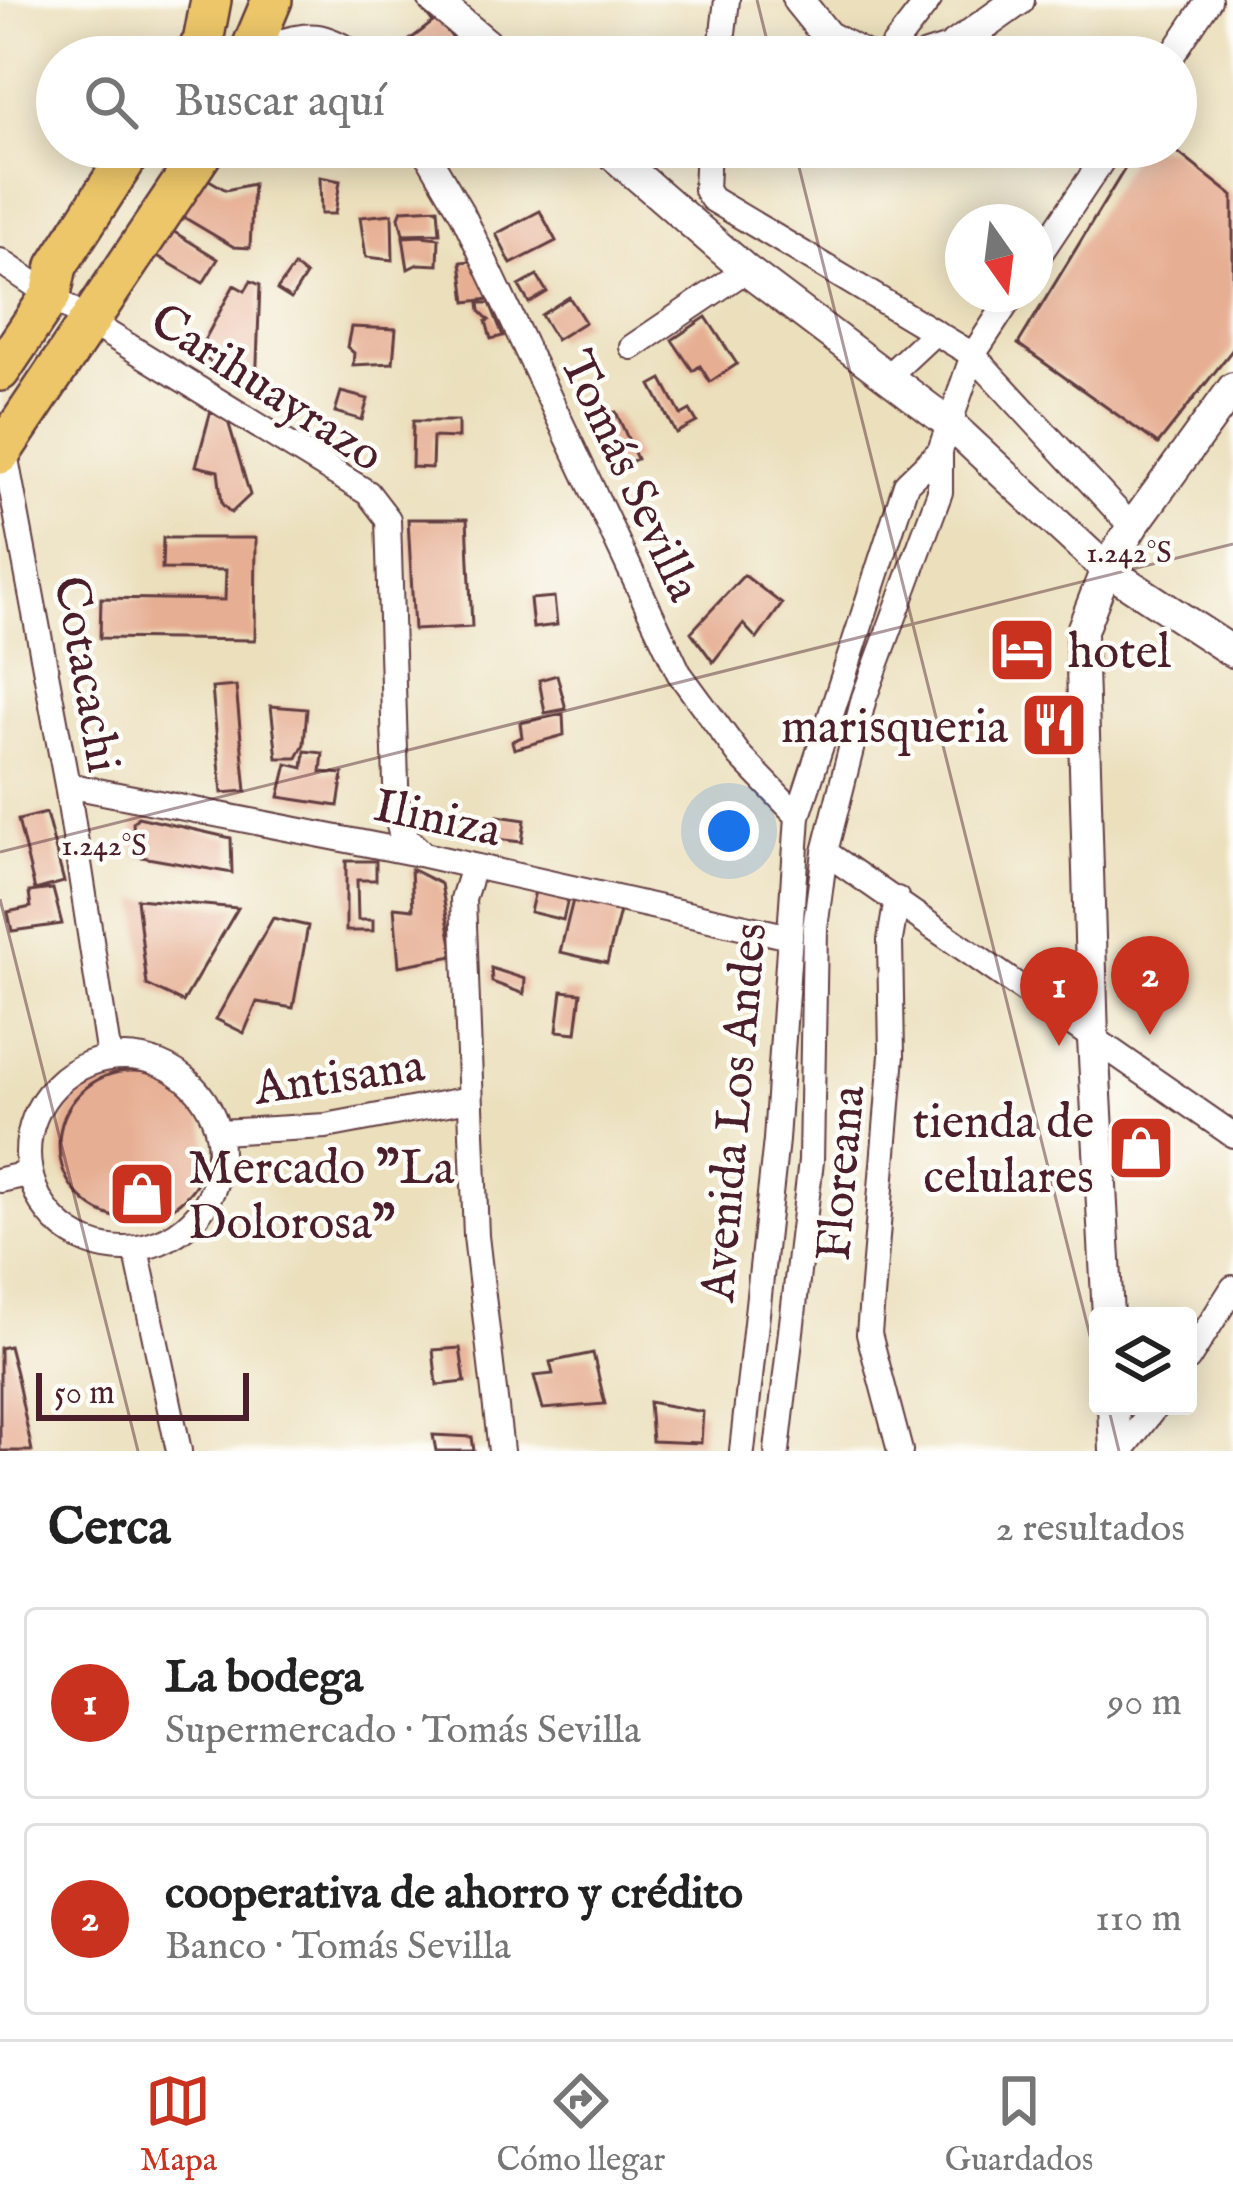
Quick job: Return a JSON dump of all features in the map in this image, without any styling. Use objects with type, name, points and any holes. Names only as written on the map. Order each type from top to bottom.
[{"type":"main road","points":[[204,36],[212,0]]},
{"type":"main road","points":[[239,0],[240,36]]},
{"type":"main road","points":[[251,36],[272,0]]},
{"type":"main road","points":[[51,295],[57,266],[120,168]]},
{"type":"main road","points":[[0,371],[51,295],[77,274],[150,168]]},
{"type":"main road","points":[[2,451],[192,168]]},
{"type":"street","points":[[434,0],[477,36]]},
{"type":"street","points":[[723,36],[727,0]]},
{"type":"street","points":[[798,0],[827,36]]},
{"type":"street","points":[[901,36],[929,0]]},
{"type":"street","points":[[969,36],[1019,0]]},
{"type":"street","points":[[1185,36],[1209,0]]},
{"type":"street","name":"Tomás Sevilla","points":[[435,168],[463,215],[679,673],[740,756],[799,816]]},
{"type":"street","points":[[628,168],[746,270],[889,375],[945,438],[1106,569],[1233,652]]},
{"type":"street","points":[[707,168],[706,190],[712,199],[973,355],[1132,527]]},
{"type":"street","points":[[1053,234],[1097,168]]},
{"type":"street","name":"Carihuayrazo","points":[[0,261],[91,323],[368,493],[388,519],[397,817],[401,833],[424,855]]},
{"type":"street","points":[[632,347],[746,270]]},
{"type":"street","points":[[945,438],[973,355],[1001,312]]},
{"type":"street","points":[[889,375],[935,332]]},
{"type":"street","points":[[1108,1307],[1093,1039],[1082,633],[1106,569],[1233,388]]},
{"type":"street","name":"Avenida Los Andes","points":[[742,1451],[776,1140],[799,816],[906,484],[945,438]]},
{"type":"street","name":"Avenida Los Andes","points":[[777,1451],[812,1161],[815,928],[825,852],[864,698],[940,491],[945,438]]},
{"type":"street","name":"Cotacachi","points":[[2,451],[67,785],[109,1057]]},
{"type":"street","name":"Iliniza","points":[[67,785],[424,855],[790,937]]},
{"type":"street","points":[[825,852],[1233,1135]]},
{"type":"street","points":[[473,867],[463,899],[469,1099],[476,1236],[501,1451]]},
{"type":"street","name":"Floreana","points":[[897,899],[890,940],[892,1055],[869,1334],[900,1451]]},
{"type":"street","points":[[109,1057],[151,1060],[187,1079],[212,1112],[218,1132],[219,1172],[203,1209],[174,1236],[136,1250],[88,1244],[49,1216],[28,1174],[28,1135],[44,1099],[72,1072],[109,1057]]},
{"type":"street","name":"Antisana","points":[[218,1132],[326,1126],[469,1099]]},
{"type":"street","points":[[0,1180],[28,1174]]},
{"type":"street","points":[[136,1250],[179,1451]]},
{"type":"street","points":[[1197,1345],[1233,1288]]},
{"type":"street","points":[[1114,1415],[1118,1451]]},
{"type":"street","points":[[1118,1451],[1148,1415]]},
{"type":"building","points":[[427,6],[451,36],[415,36],[433,22],[423,9]]},
{"type":"building","points":[[1125,168],[1197,168],[1233,196],[1233,349],[1158,444],[1018,344],[1037,312],[1053,312],[1053,287]]},
{"type":"building","points":[[199,174],[226,190],[253,184],[250,248],[234,247],[175,212]]},
{"type":"building","points":[[320,177],[340,181],[335,214],[321,214]]},
{"type":"building","points":[[438,208],[440,233],[403,234],[402,210]]},
{"type":"building","points":[[540,211],[556,241],[511,264],[496,234]]},
{"type":"building","points":[[392,214],[393,260],[366,257],[360,217]]},
{"type":"building","points":[[166,227],[218,259],[203,283],[149,251]]},
{"type":"building","points":[[403,237],[439,238],[438,265],[418,264],[408,269]]},
{"type":"building","points":[[461,262],[480,263],[490,299],[466,302]]},
{"type":"building","points":[[294,266],[306,275],[291,299],[277,290]]},
{"type":"building","points":[[537,276],[547,292],[529,303],[519,286]]},
{"type":"building","points":[[251,281],[260,285],[256,388],[197,354],[234,285],[245,291]]},
{"type":"building","points":[[569,297],[585,322],[556,340],[541,315]]},
{"type":"building","points":[[479,303],[490,303],[503,336],[491,339],[489,320]]},
{"type":"building","points":[[706,317],[737,364],[710,382],[700,366],[693,371],[672,340]]},
{"type":"building","points":[[351,327],[396,329],[393,363],[353,365],[354,353],[347,347]]},
{"type":"building","points":[[662,379],[681,415],[690,410],[697,422],[676,433],[651,385]]},
{"type":"building","points":[[341,392],[368,399],[362,420],[335,412]]},
{"type":"building","points":[[225,411],[250,495],[231,513],[222,504],[218,471],[196,466],[210,414]]},
{"type":"building","points":[[616,412],[637,459],[616,468],[594,417]]},
{"type":"building","points":[[413,421],[458,421],[458,438],[433,437],[432,468],[412,467]]},
{"type":"building","points":[[408,519],[467,519],[472,627],[414,630]]},
{"type":"building","points":[[163,538],[256,538],[255,640],[100,638],[101,598],[225,600],[226,570],[162,569]]},
{"type":"building","points":[[744,575],[782,604],[757,639],[743,624],[713,662],[691,632]]},
{"type":"building","points":[[554,597],[557,625],[533,628],[530,599]]},
{"type":"building","points":[[557,675],[566,709],[545,713],[539,680]]},
{"type":"building","points":[[236,686],[246,791],[222,793],[212,688]]},
{"type":"building","points":[[271,706],[307,709],[304,744],[297,758],[277,758]]},
{"type":"building","points":[[563,714],[564,735],[514,749],[512,741],[522,737],[520,723]]},
{"type":"building","points":[[305,751],[323,753],[321,772],[343,774],[338,806],[279,797],[287,764],[303,768]]},
{"type":"building","points":[[46,813],[64,882],[35,890],[18,820]]},
{"type":"building","points":[[498,816],[525,820],[522,842],[495,839]]},
{"type":"building","points":[[138,817],[231,838],[232,873],[136,856],[133,823]]},
{"type":"building","points":[[346,861],[376,861],[376,880],[357,880],[358,920],[373,920],[373,931],[346,931]]},
{"type":"building","points":[[411,869],[441,884],[454,956],[399,966],[394,907],[413,909]]},
{"type":"building","points":[[536,887],[569,894],[563,920],[530,912]]},
{"type":"building","points":[[53,889],[62,924],[12,931],[8,912],[31,907],[29,892]]},
{"type":"building","points":[[575,892],[622,903],[607,963],[560,952]]},
{"type":"building","points":[[137,899],[238,908],[183,1002],[147,985]]},
{"type":"building","points":[[273,918],[308,926],[293,1008],[257,1002],[244,1033],[216,1019]]},
{"type":"building","points":[[491,968],[525,979],[524,994],[492,982]]},
{"type":"building","points":[[562,991],[581,993],[576,1033],[557,1031]]},
{"type":"building","points":[[133,1071],[161,1077],[185,1093],[201,1117],[207,1145],[201,1173],[185,1197],[161,1213],[133,1219],[105,1213],[81,1197],[65,1173],[59,1145],[65,1117],[81,1093],[105,1077]]},
{"type":"building","points":[[9,1346],[32,1451],[0,1451],[0,1348]]},
{"type":"building","points":[[460,1348],[465,1382],[437,1385],[433,1350]]},
{"type":"building","points":[[593,1353],[605,1404],[543,1409],[534,1376],[553,1374],[550,1362]]},
{"type":"building","points":[[649,1402],[703,1412],[701,1443],[652,1441]]},
{"type":"building","points":[[433,1435],[472,1437],[474,1451],[436,1451]]},
{"type":"place","name":"hotel","points":[[1022,650]]},
{"type":"place","name":"marisqueria","points":[[1054,725]]},
{"type":"place","name":"cooperativa de ahorro y crédito","points":[[1150,1035]]},
{"type":"place","name":"La bodega","points":[[1059,1046]]},
{"type":"place","name":"tienda de celulares","points":[[1141,1148]]},
{"type":"place","name":"Mercado \"La Dolorosa\"","points":[[142,1194]]}]
